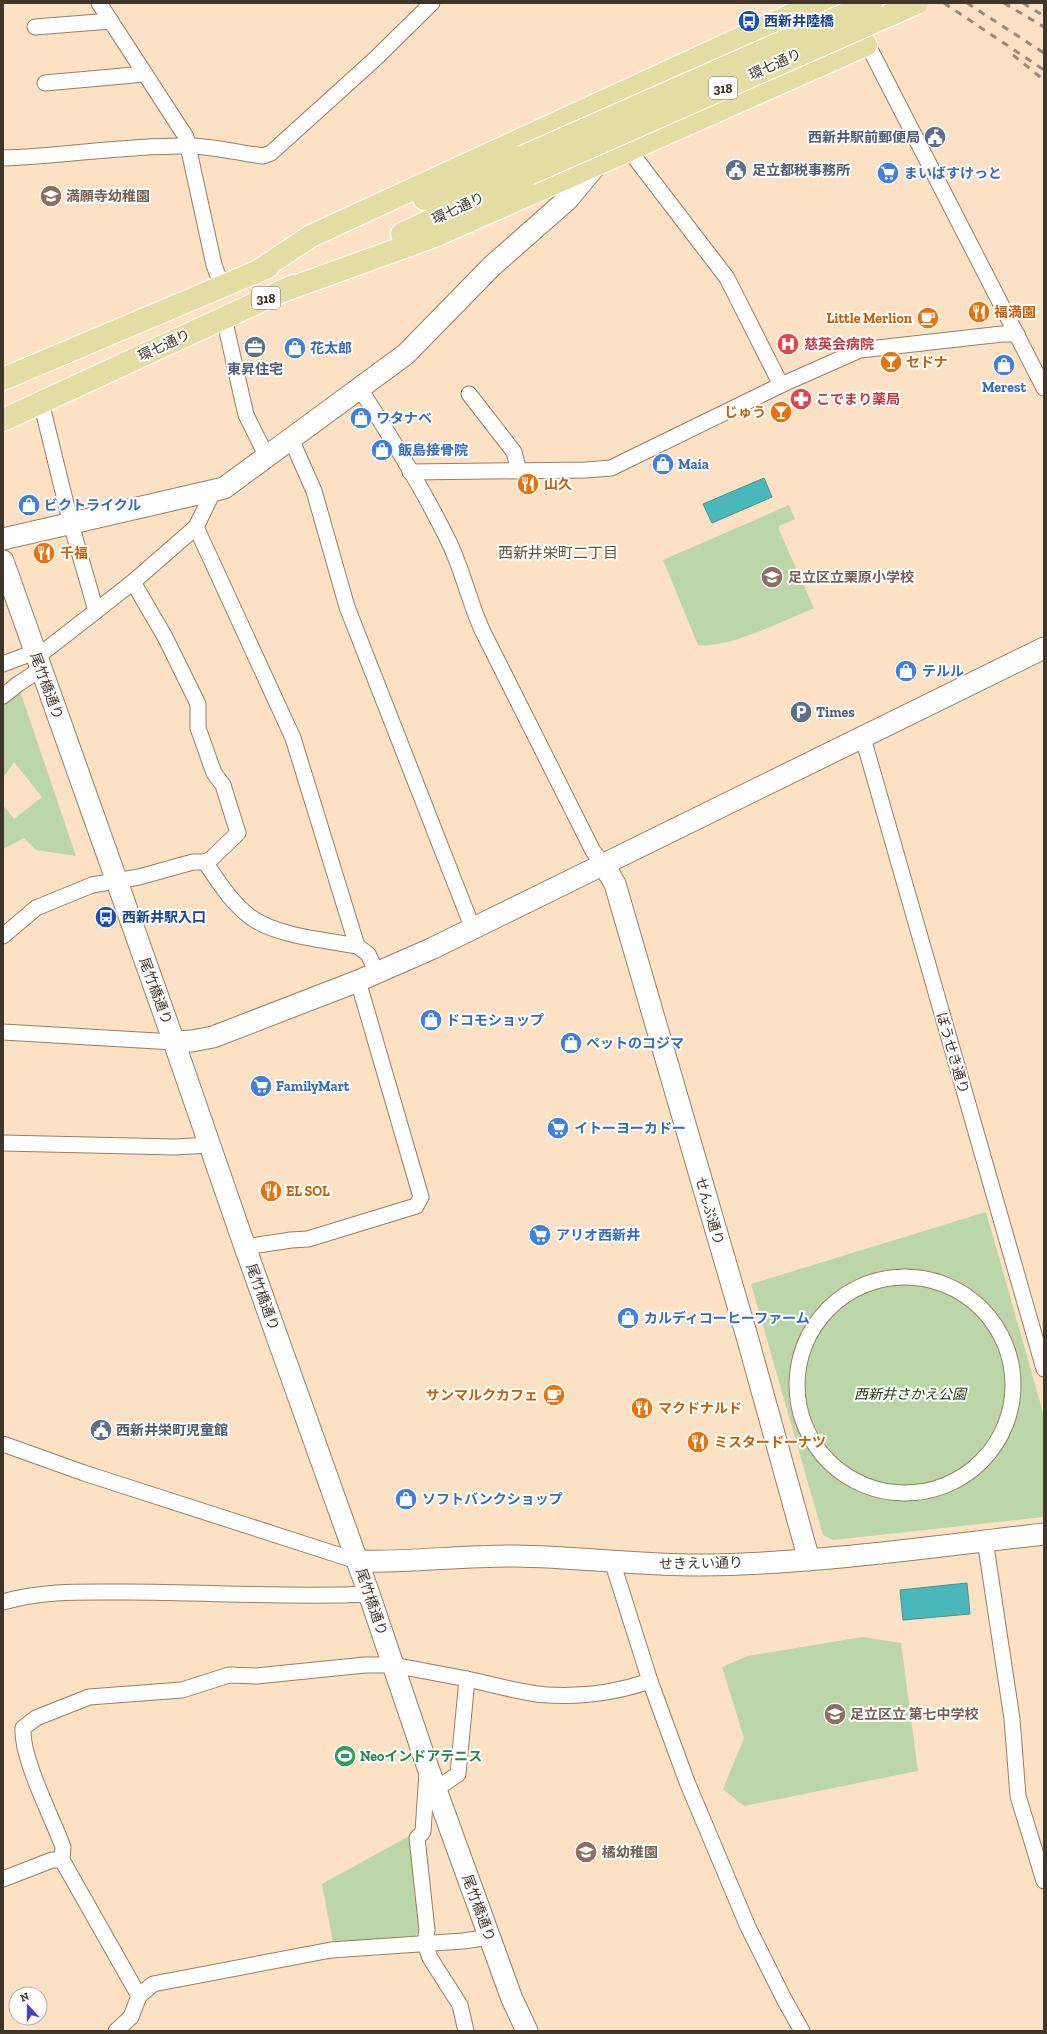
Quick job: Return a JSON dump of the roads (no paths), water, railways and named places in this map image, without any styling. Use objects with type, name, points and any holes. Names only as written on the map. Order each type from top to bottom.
[{"type":"main road","points":[[254,273],[311,236],[792,8],[817,3]]},
{"type":"main road","points":[[280,292],[435,236],[866,45],[834,3]]},
{"type":"main road","name":"環七通り","points":[[3,420],[280,292],[526,165],[871,3]]},
{"type":"main road","name":"環七通り","points":[[3,379],[222,286],[526,165],[916,3]]},
{"type":"street","points":[[99,3],[186,137],[214,265],[222,286]]},
{"type":"street","points":[[3,158],[50,157],[126,148],[189,146],[263,156],[271,153],[375,59],[432,3]]},
{"type":"street","points":[[35,27],[111,21]]},
{"type":"street","points":[[866,45],[876,61],[1044,388]]},
{"type":"street","points":[[45,83],[145,74]]},
{"type":"street","points":[[629,150],[727,278],[781,386]]},
{"type":"street","points":[[3,540],[213,492],[234,482],[406,354],[492,266],[568,198],[598,163]]},
{"type":"street","points":[[224,318],[246,415],[267,457]]},
{"type":"street","points":[[410,472],[586,470],[611,468],[781,386],[862,349],[1002,334],[1017,334]]},
{"type":"street","points":[[360,389],[392,438],[448,540],[473,610],[483,632],[593,851],[604,865]]},
{"type":"street","points":[[469,394],[514,452],[519,471]]},
{"type":"street","points":[[41,402],[71,524],[96,611]]},
{"type":"street","points":[[291,439],[314,491],[347,607],[473,929]]},
{"type":"street","points":[[3,696],[18,684],[38,659],[133,582],[196,527],[213,492]]},
{"type":"street","points":[[196,527],[293,738],[357,946]]},
{"type":"street","name":"尾竹橋通り","points":[[3,561],[174,1042],[245,1248],[370,1594],[427,1765],[512,1999],[527,2031]]},
{"type":"street","points":[[3,936],[36,908],[92,885],[139,877],[193,862],[205,862],[211,859],[238,833],[223,785],[214,773],[198,728],[198,704],[165,637],[133,582]]},
{"type":"street","points":[[3,1032],[174,1042],[192,1041],[213,1037],[358,981],[473,929],[1044,648]]},
{"type":"street","points":[[3,664],[38,659]]},
{"type":"street","name":"ぼうせき通り","points":[[863,738],[1044,1369]]},
{"type":"street","points":[[205,862],[226,892],[251,918],[273,929],[357,946],[368,954],[377,973]]},
{"type":"street","name":"せんぷ通り","points":[[604,865],[615,884],[622,907],[748,1340],[809,1560]]},
{"type":"street","points":[[245,1248],[291,1240],[308,1239],[416,1206],[421,1197],[358,981]]},
{"type":"street","points":[[3,1143],[175,1147],[210,1145]]},
{"type":"street","points":[[910,1277],[931,1280],[951,1288],[970,1298],[986,1313],[998,1330],[1007,1350],[1012,1371],[1013,1392],[1009,1413],[1001,1433],[990,1451],[975,1467],[957,1479],[934,1489],[902,1492],[883,1491],[859,1483],[837,1470],[819,1452],[806,1430],[798,1406],[796,1381],[800,1356],[810,1332],[825,1311],[845,1295],[868,1284],[888,1278],[910,1277]]},
{"type":"street","points":[[3,1444],[99,1478],[358,1561]]},
{"type":"street","name":"せきえい通り","points":[[358,1561],[389,1562],[516,1556],[701,1565],[809,1560],[1044,1534]]},
{"type":"street","points":[[985,1540],[1012,1719],[1018,1796],[1043,1873]]},
{"type":"street","points":[[612,1561],[650,1681],[687,1782],[710,1839],[748,1927],[784,1999],[802,2031]]},
{"type":"street","points":[[3,1602],[19,1597],[47,1592],[149,1592],[336,1596],[370,1594]]},
{"type":"street","points":[[139,1996],[62,1860],[63,1847],[26,1751],[22,1728],[36,1718],[90,1697],[182,1690],[229,1675],[256,1676],[365,1665],[393,1665],[547,1695],[584,1694],[620,1690],[650,1681]]},
{"type":"street","points":[[436,1789],[458,1774],[467,1679]]},
{"type":"street","points":[[427,1765],[423,1832],[417,1838],[428,1930],[425,1943],[430,1958],[460,2005],[466,2031]]},
{"type":"street","points":[[3,1879],[52,1860],[62,1860]]},
{"type":"street","points":[[116,2031],[131,2017],[139,1996],[153,1984],[323,1952],[490,1936]]},
{"type":"water","points":[[764,478],[772,497],[712,523],[703,504]]},
{"type":"water","points":[[967,1583],[970,1614],[903,1620],[900,1590]]},
{"type":"railway","points":[[944,3],[1044,70]]},
{"type":"railway","points":[[967,3],[1044,53]]},
{"type":"railway","points":[[1004,3],[1044,27]]},
{"type":"railway","points":[[1023,3],[1044,16]]},
{"type":"railway","points":[[1013,55],[1044,80]]},
{"type":"place","name":"西新井陸橋","points":[[749,21]]},
{"type":"place","name":"西新井駅前郵便局","points":[[935,137]]},
{"type":"place","name":"足立都税事務所","points":[[736,170]]},
{"type":"place","name":"まいばすけっと","points":[[888,173]]},
{"type":"place","name":"満願寺幼稚園","points":[[51,196]]},
{"type":"place","name":"福満園","points":[[979,312]]},
{"type":"place","name":"Little Merlion","points":[[928,318]]},
{"type":"place","name":"慈英会病院","points":[[788,344]]},
{"type":"place","name":"東昇住宅","points":[[255,347]]},
{"type":"place","name":"花太郎","points":[[295,348]]},
{"type":"place","name":"セドナ","points":[[891,362]]},
{"type":"place","name":"Merest","points":[[1004,365]]},
{"type":"place","name":"こでまり薬局","points":[[801,399]]},
{"type":"place","name":"じゅう","points":[[781,412]]},
{"type":"place","name":"ワタナベ","points":[[361,418]]},
{"type":"place","name":"飯島接骨院","points":[[382,450]]},
{"type":"place","name":"Maia","points":[[663,464]]},
{"type":"place","name":"山久","points":[[528,484]]},
{"type":"place","name":"ビクトライクル","points":[[29,505]]},
{"type":"place","name":"千福","points":[[44,553]]},
{"type":"place","name":"足立区立栗原小学校","points":[[772,577]]},
{"type":"place","name":"テルル","points":[[906,671]]},
{"type":"place","name":"Times","points":[[801,712]]},
{"type":"place","name":"西新井駅入口","points":[[106,917]]},
{"type":"place","name":"ドコモショップ","points":[[431,1020]]},
{"type":"place","name":"ペットのコジマ","points":[[571,1043]]},
{"type":"place","name":"FamilyMart","points":[[261,1086]]},
{"type":"place","name":"イトーヨーカドー","points":[[558,1128]]},
{"type":"place","name":"EL SOL","points":[[271,1191]]},
{"type":"place","name":"アリオ西新井","points":[[540,1235]]},
{"type":"place","name":"カルディコーヒーファーム","points":[[628,1318]]},
{"type":"place","name":"サンマルクカフェ","points":[[554,1395]]},
{"type":"place","name":"マクドナルド","points":[[642,1408]]},
{"type":"place","name":"西新井栄町児童館","points":[[101,1430]]},
{"type":"place","name":"ミスタードーナツ","points":[[698,1442]]},
{"type":"place","name":"ソフトバンクショップ","points":[[406,1499]]},
{"type":"place","name":"足立区立 第七中学校","points":[[835,1714]]},
{"type":"place","name":"Neoインドアテニス","points":[[345,1756]]},
{"type":"place","name":"橘幼稚園","points":[[586,1852]]},
{"type":"district","name":"西新井栄町二丁目","points":[[558,553]]},
{"type":"park label","name":"西新井さかえ公園","points":[[910,1394]]}]
